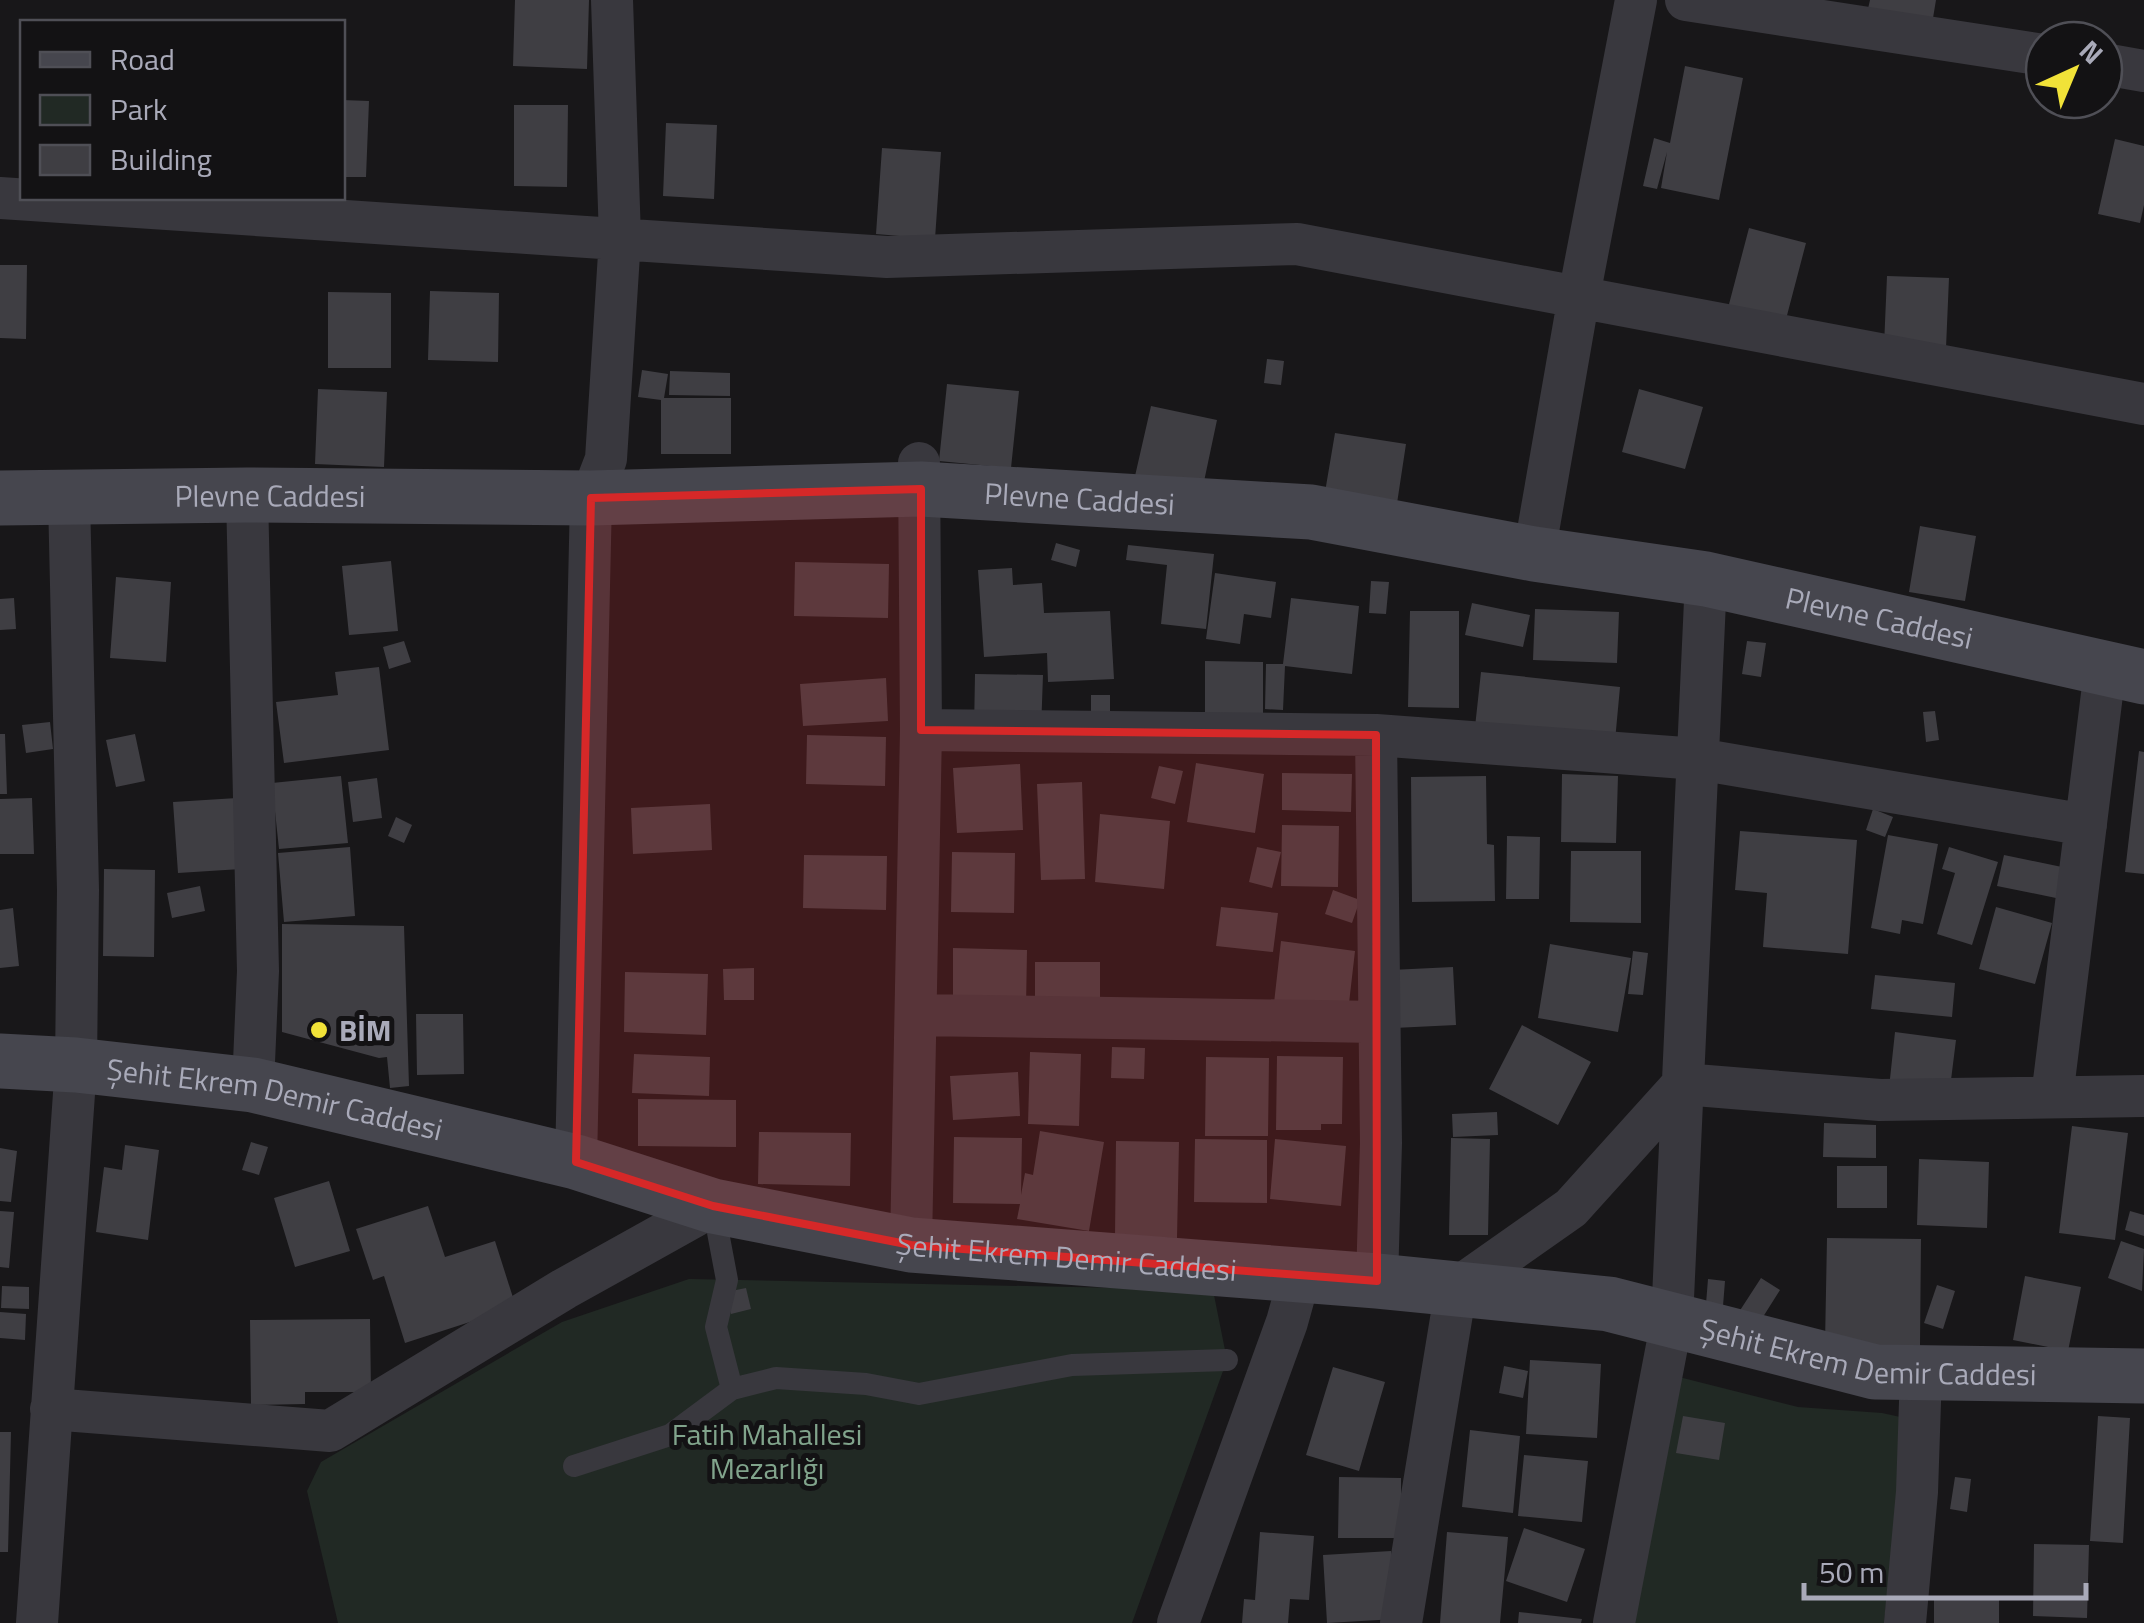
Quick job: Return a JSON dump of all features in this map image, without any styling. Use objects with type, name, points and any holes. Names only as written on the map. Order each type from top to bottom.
[{"type":"street","points":[[576,1162],[591,498],[606,459],[620,238],[612,0]]},
{"type":"street","points":[[1534,554],[1636,0]]},
{"type":"street","points":[[1686,0],[2024,52]]},
{"type":"street","points":[[31,200],[886,257],[1297,244],[2144,404]]},
{"type":"street","points":[[911,1245],[917,1015],[920,476]]},
{"type":"street","name":"Plevne Caddesi","points":[[0,498],[591,498],[920,476],[1311,512],[1534,554],[1706,579],[2125,673]]},
{"type":"street","points":[[247,495],[258,971],[254,1085]]},
{"type":"street","points":[[36,1623],[76,1066],[78,890],[69,498]]},
{"type":"street","points":[[1614,1623],[1672,1320],[1706,579]]},
{"type":"street","points":[[2052,1097],[2086,825],[2125,673]]},
{"type":"street","points":[[920,730],[1376,735],[1698,759],[2086,825]]},
{"type":"street","points":[[1376,735],[1377,1281]]},
{"type":"street","points":[[917,1015],[1379,1022]]},
{"type":"street","name":"Şehit Ekrem Demir Caddesi","points":[[0,1061],[254,1085],[576,1162],[714,1206],[911,1245],[1377,1281],[1610,1304],[1875,1372],[2144,1376]]},
{"type":"street","points":[[1684,1084],[1880,1100],[2144,1096]]},
{"type":"street","points":[[1401,1623],[1456,1289],[1571,1208],[1684,1084]]},
{"type":"street","points":[[51,1409],[330,1431],[564,1289],[714,1206]]},
{"type":"street","points":[[1178,1623],[1287,1322],[1300,1275]]},
{"type":"street","points":[[1905,1623],[1918,1492],[1922,1372]]},
{"type":"lane","points":[[714,1206],[727,1280],[716,1328],[732,1389]]},
{"type":"lane","points":[[574,1466],[670,1436],[732,1389],[776,1378],[866,1384],[920,1394],[1072,1365],[1227,1360]]},
{"type":"highlighted area","points":[[921,489],[921,730],[1376,735],[1377,1281],[911,1245],[713,1206],[576,1162],[591,498]]},
{"type":"green space","name":"Fatih Mahallesi Mezarlığı","points":[[689,1279],[1213,1290],[1227,1360],[1132,1623],[338,1623],[307,1491],[321,1462],[562,1322]]},
{"type":"green space","points":[[1671,1375],[1798,1407],[1905,1418],[1884,1623],[1626,1623]]},
{"type":"building","points":[[515,0],[589,0],[587,69],[513,66]]},
{"type":"building","points":[[1870,0],[1936,0],[1932,24],[1867,13]]},
{"type":"building","points":[[1685,66],[1743,78],[1719,200],[1661,188],[1667,152],[1657,189],[1643,186],[1654,138],[1670,143]]},
{"type":"building","points":[[345,100],[369,101],[366,177],[345,177]]},
{"type":"building","points":[[514,105],[568,105],[567,187],[514,186]]},
{"type":"building","points":[[666,123],[717,125],[714,199],[663,196]]},
{"type":"building","points":[[2115,139],[2144,146],[2144,205],[2140,223],[2098,214]]},
{"type":"building","points":[[882,148],[941,152],[935,239],[876,234]]},
{"type":"building","points":[[1749,228],[1806,243],[1785,323],[1728,308]]},
{"type":"building","points":[[0,265],[27,265],[26,339],[0,338]]},
{"type":"building","points":[[1887,276],[1949,278],[1946,348],[1884,346]]},
{"type":"building","points":[[430,291],[499,293],[498,362],[428,360]]},
{"type":"building","points":[[328,292],[391,293],[391,368],[328,368]]},
{"type":"building","points":[[1267,359],[1284,361],[1281,385],[1264,383]]},
{"type":"building","points":[[642,370],[668,374],[664,398],[731,398],[731,454],[661,454],[661,400],[638,397]]},
{"type":"building","points":[[670,371],[730,373],[730,396],[669,395]]},
{"type":"building","points":[[947,384],[1019,391],[1011,468],[939,461]]},
{"type":"building","points":[[318,389],[387,392],[384,467],[315,464]]},
{"type":"building","points":[[1639,389],[1703,407],[1685,469],[1622,452]]},
{"type":"building","points":[[1151,406],[1217,420],[1202,491],[1135,476]]},
{"type":"building","points":[[1335,433],[1406,444],[1396,510],[1324,498]]},
{"type":"building","points":[[1920,526],[1976,536],[1965,601],[1909,592]]},
{"type":"building","points":[[1056,543],[1080,550],[1076,567],[1051,560]]},
{"type":"building","points":[[1128,545],[1214,554],[1206,629],[1161,624],[1167,565],[1126,560]]},
{"type":"building","points":[[391,561],[398,631],[349,635],[342,566]]},
{"type":"building","points":[[795,562],[889,564],[888,618],[794,616]]},
{"type":"building","points":[[1012,568],[1013,585],[1042,583],[1044,613],[1110,611],[1114,679],[1048,682],[1047,653],[984,657],[978,570]]},
{"type":"building","points":[[1215,573],[1276,582],[1271,618],[1244,614],[1240,644],[1206,639]]},
{"type":"building","points":[[116,577],[171,582],[166,662],[110,658]]},
{"type":"building","points":[[1371,581],[1389,582],[1386,614],[1369,613]]},
{"type":"building","points":[[14,598],[16,629],[0,630],[0,599]]},
{"type":"building","points":[[1291,598],[1359,606],[1352,674],[1285,666],[1283,710],[1265,709],[1266,664],[1283,664]]},
{"type":"building","points":[[1472,603],[1530,615],[1523,647],[1465,635]]},
{"type":"building","points":[[1535,609],[1619,612],[1617,663],[1533,660]]},
{"type":"building","points":[[1410,611],[1459,611],[1459,708],[1408,707]]},
{"type":"building","points":[[404,641],[411,662],[389,669],[383,647]]},
{"type":"building","points":[[1747,641],[1766,643],[1761,677],[1742,674]]},
{"type":"building","points":[[1205,661],[1263,662],[1263,720],[1205,720]]},
{"type":"building","points":[[379,667],[389,750],[284,763],[276,702],[338,695],[335,672]]},
{"type":"building","points":[[1481,672],[1620,687],[1615,741],[1475,727]]},
{"type":"building","points":[[975,674],[1043,675],[1041,731],[974,730]]},
{"type":"building","points":[[886,678],[888,721],[803,726],[800,684]]},
{"type":"building","points":[[1091,695],[1110,695],[1110,719],[1091,719]]},
{"type":"building","points":[[1935,711],[1939,740],[1926,742],[1923,712]]},
{"type":"building","points":[[50,722],[53,749],[26,753],[22,725]]},
{"type":"building","points":[[0,734],[5,734],[7,794],[0,794]]},
{"type":"building","points":[[135,734],[145,781],[116,787],[106,740]]},
{"type":"building","points":[[807,735],[886,737],[885,786],[806,784]]},
{"type":"building","points":[[2139,751],[2144,752],[2144,874],[2125,872]]},
{"type":"building","points":[[1196,763],[1264,774],[1255,833],[1187,822]]},
{"type":"building","points":[[1020,764],[1023,830],[957,833],[953,768]]},
{"type":"building","points":[[1159,766],[1183,771],[1175,804],[1151,798]]},
{"type":"building","points":[[1282,773],[1352,774],[1351,812],[1282,810]]},
{"type":"building","points":[[1562,774],[1618,776],[1616,843],[1561,842]]},
{"type":"building","points":[[341,776],[348,843],[279,849],[272,783]]},
{"type":"building","points":[[1486,776],[1487,844],[1494,845],[1495,901],[1412,902],[1411,777]]},
{"type":"building","points":[[377,778],[382,818],[353,822],[348,782]]},
{"type":"building","points":[[1082,782],[1085,879],[1041,880],[1037,784]]},
{"type":"building","points":[[32,798],[34,854],[0,854],[0,799]]},
{"type":"building","points":[[237,798],[241,869],[178,873],[173,802]]},
{"type":"building","points":[[710,804],[712,850],[633,854],[631,808]]},
{"type":"building","points":[[1873,809],[1893,817],[1885,837],[1866,830]]},
{"type":"building","points":[[1100,814],[1170,821],[1164,889],[1095,882]]},
{"type":"building","points":[[396,817],[412,825],[404,843],[388,836]]},
{"type":"building","points":[[1282,825],[1339,826],[1338,887],[1281,886]]},
{"type":"building","points":[[1740,831],[1857,840],[1848,954],[1763,947],[1767,893],[1735,890]]},
{"type":"building","points":[[1888,835],[1938,844],[1923,924],[1902,920],[1900,934],[1871,928]]},
{"type":"building","points":[[1507,836],[1540,837],[1539,899],[1506,899]]},
{"type":"building","points":[[350,847],[355,916],[284,922],[278,853]]},
{"type":"building","points":[[1257,847],[1281,852],[1272,888],[1249,882]]},
{"type":"building","points":[[1949,847],[1998,862],[1972,945],[1937,934],[1955,873],[1942,869]]},
{"type":"building","points":[[1571,851],[1641,851],[1641,923],[1570,922]]},
{"type":"building","points":[[952,852],[1015,853],[1014,913],[951,912]]},
{"type":"building","points":[[804,855],[887,856],[886,910],[803,908]]},
{"type":"building","points":[[2004,855],[2062,867],[2056,898],[1997,886]]},
{"type":"building","points":[[104,869],[155,870],[154,957],[103,956]]},
{"type":"building","points":[[200,886],[205,911],[172,918],[167,893]]},
{"type":"building","points":[[1333,890],[1360,900],[1352,923],[1325,914]]},
{"type":"building","points":[[1221,907],[1278,913],[1273,952],[1216,946]]},
{"type":"building","points":[[1996,907],[2052,923],[2035,984],[1979,969]]},
{"type":"building","points":[[13,908],[19,966],[0,968],[0,910]]},
{"type":"building","points":[[282,924],[404,926],[409,1086],[390,1088],[387,1057],[282,1032]]},
{"type":"building","points":[[1281,941],[1355,951],[1348,1012],[1274,1003]]},
{"type":"building","points":[[1550,944],[1631,958],[1618,1032],[1538,1018]]},
{"type":"building","points":[[953,948],[1027,950],[1026,1007],[953,1006]]},
{"type":"building","points":[[1633,951],[1648,953],[1643,995],[1628,994]]},
{"type":"building","points":[[1035,962],[1100,962],[1100,1022],[1035,1023]]},
{"type":"building","points":[[1453,967],[1456,1025],[1394,1028],[1391,970]]},
{"type":"building","points":[[754,968],[754,1000],[724,1000],[723,969]]},
{"type":"building","points":[[625,972],[708,974],[706,1035],[624,1032]]},
{"type":"building","points":[[1875,975],[1955,983],[1952,1017],[1871,1009]]},
{"type":"building","points":[[416,1014],[463,1014],[464,1074],[417,1075]]},
{"type":"building","points":[[1522,1025],[1591,1062],[1558,1125],[1489,1089]]},
{"type":"building","points":[[1895,1032],[1956,1040],[1949,1096],[1889,1088]]},
{"type":"building","points":[[1112,1047],[1145,1048],[1144,1079],[1111,1078]]},
{"type":"building","points":[[1030,1052],[1081,1054],[1079,1126],[1028,1124]]},
{"type":"building","points":[[634,1054],[710,1057],[709,1096],[632,1093]]},
{"type":"building","points":[[1277,1056],[1343,1057],[1342,1124],[1321,1124],[1321,1130],[1276,1130]]},
{"type":"building","points":[[1206,1057],[1269,1058],[1268,1136],[1205,1136]]},
{"type":"building","points":[[1018,1072],[1020,1116],[953,1120],[950,1076]]},
{"type":"building","points":[[638,1099],[736,1100],[736,1147],[638,1146]]},
{"type":"building","points":[[1497,1112],[1498,1135],[1453,1137],[1452,1114]]},
{"type":"building","points":[[1824,1123],[1876,1125],[1876,1158],[1823,1157]]},
{"type":"building","points":[[2072,1126],[2128,1133],[2115,1240],[2059,1233]]},
{"type":"building","points":[[1040,1131],[1104,1142],[1089,1231],[1017,1219],[1020,1204],[953,1203],[954,1137],[1022,1138],[1021,1195],[1025,1173],[1033,1175]]},
{"type":"building","points":[[759,1132],[851,1133],[850,1186],[758,1184]]},
{"type":"building","points":[[1451,1138],[1490,1139],[1488,1235],[1449,1235]]},
{"type":"building","points":[[1195,1139],[1267,1140],[1267,1203],[1194,1202]]},
{"type":"building","points":[[1275,1139],[1346,1146],[1341,1206],[1270,1199]]},
{"type":"building","points":[[1116,1141],[1179,1142],[1177,1238],[1115,1237]]},
{"type":"building","points":[[251,1142],[268,1147],[259,1175],[242,1170]]},
{"type":"building","points":[[125,1145],[159,1150],[148,1240],[96,1232],[104,1167],[122,1170]]},
{"type":"building","points":[[0,1148],[17,1151],[11,1202],[0,1201]]},
{"type":"building","points":[[1919,1159],[1989,1162],[1987,1228],[1917,1225]]},
{"type":"building","points":[[1837,1166],[1887,1166],[1887,1208],[1837,1208]]},
{"type":"building","points":[[329,1181],[350,1251],[295,1267],[274,1198]]},
{"type":"building","points":[[428,1206],[445,1257],[495,1241],[516,1307],[405,1343],[384,1276],[373,1280],[356,1229]]},
{"type":"building","points":[[0,1211],[14,1212],[9,1268],[0,1267]]},
{"type":"building","points":[[2130,1211],[2144,1215],[2144,1236],[2125,1230]]},
{"type":"building","points":[[1827,1238],[1921,1239],[1920,1346],[1825,1344]]},
{"type":"building","points":[[2121,1241],[2144,1249],[2142,1291],[2108,1278]]},
{"type":"building","points":[[2025,1276],[2081,1287],[2068,1351],[2013,1340]]},
{"type":"building","points":[[1761,1278],[1780,1290],[1756,1328],[1737,1315]]},
{"type":"building","points":[[1708,1279],[1725,1281],[1723,1306],[1706,1304]]},
{"type":"building","points":[[1937,1285],[1955,1291],[1943,1329],[1924,1323]]},
{"type":"building","points":[[2,1286],[29,1287],[29,1309],[1,1308]]},
{"type":"building","points":[[746,1288],[751,1309],[731,1314],[726,1292]]},
{"type":"building","points":[[0,1312],[26,1314],[25,1340],[0,1338]]},
{"type":"building","points":[[370,1319],[371,1392],[305,1392],[305,1404],[251,1405],[250,1320]]},
{"type":"building","points":[[1530,1360],[1601,1364],[1597,1438],[1526,1434]]},
{"type":"building","points":[[1504,1366],[1528,1371],[1523,1398],[1499,1393]]},
{"type":"building","points":[[1333,1367],[1385,1382],[1359,1471],[1306,1455]]},
{"type":"building","points":[[1683,1416],[1725,1423],[1719,1460],[1676,1453]]},
{"type":"building","points":[[2098,1416],[2130,1418],[2123,1543],[2090,1541]]},
{"type":"building","points":[[1470,1430],[1520,1436],[1513,1513],[1462,1507]]},
{"type":"building","points":[[0,1432],[11,1432],[8,1552],[0,1552]]},
{"type":"building","points":[[1524,1455],[1588,1461],[1582,1522],[1518,1516]]},
{"type":"building","points":[[1339,1477],[1401,1478],[1401,1538],[1338,1538]]},
{"type":"building","points":[[1955,1477],[1971,1479],[1967,1512],[1950,1509]]},
{"type":"building","points":[[1524,1528],[1585,1549],[1567,1602],[1506,1581]]},
{"type":"building","points":[[1260,1532],[1314,1536],[1309,1600],[1290,1599],[1288,1623],[1242,1623],[1244,1599],[1255,1600]]},
{"type":"building","points":[[1447,1532],[1508,1537],[1500,1623],[1440,1623]]},
{"type":"building","points":[[2034,1544],[2089,1545],[2087,1618],[2033,1616]]},
{"type":"building","points":[[1391,1551],[1396,1619],[1327,1623],[1323,1555]]},
{"type":"building","points":[[1934,1599],[1999,1599],[1999,1623],[1934,1623]]},
{"type":"building","points":[[1519,1612],[1582,1619],[1581,1623],[1518,1623]]},
{"type":"place","name":"BİM","points":[[319,1030]]}]
